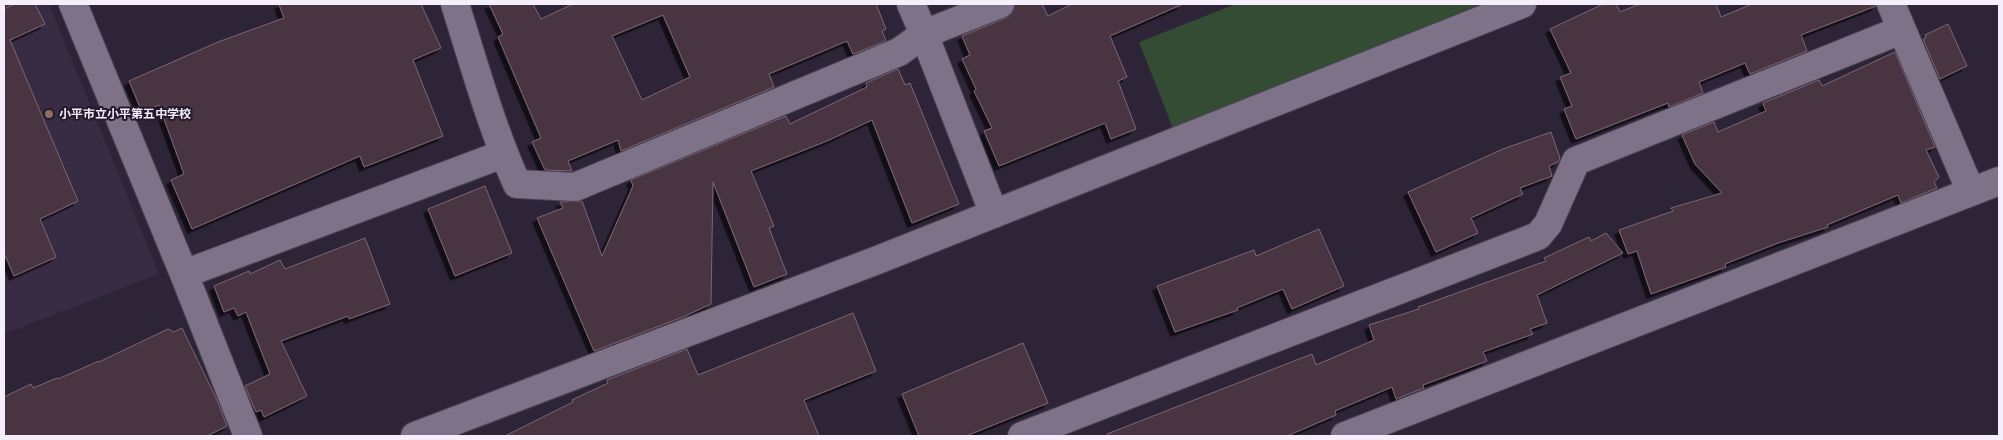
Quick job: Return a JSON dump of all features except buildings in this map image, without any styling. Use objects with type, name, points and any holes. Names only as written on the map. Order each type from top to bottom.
[{"type":"street","points":[[73,4],[184,274],[248,436]]},
{"type":"street","points":[[456,4],[503,154],[517,184],[575,187],[899,52],[924,34],[1000,4]]},
{"type":"street","points":[[911,4],[994,214]]},
{"type":"street","points":[[418,436],[994,214],[1522,4]]},
{"type":"street","points":[[1891,4],[1970,192]]},
{"type":"street","points":[[1022,436],[1538,236],[1548,224],[1576,161],[1901,30]]},
{"type":"street","points":[[184,274],[503,154]]},
{"type":"street","points":[[1345,436],[1999,181]]},
{"type":"shaded area","name":"小平市立小平第五中学校","points":[[4,4],[49,4],[159,274],[4,334]]},
{"type":"green space","points":[[1236,4],[1481,4],[1174,131],[1139,42]]},
{"type":"place","name":"小平市立小平第五中学校","points":[[49,114]]}]
